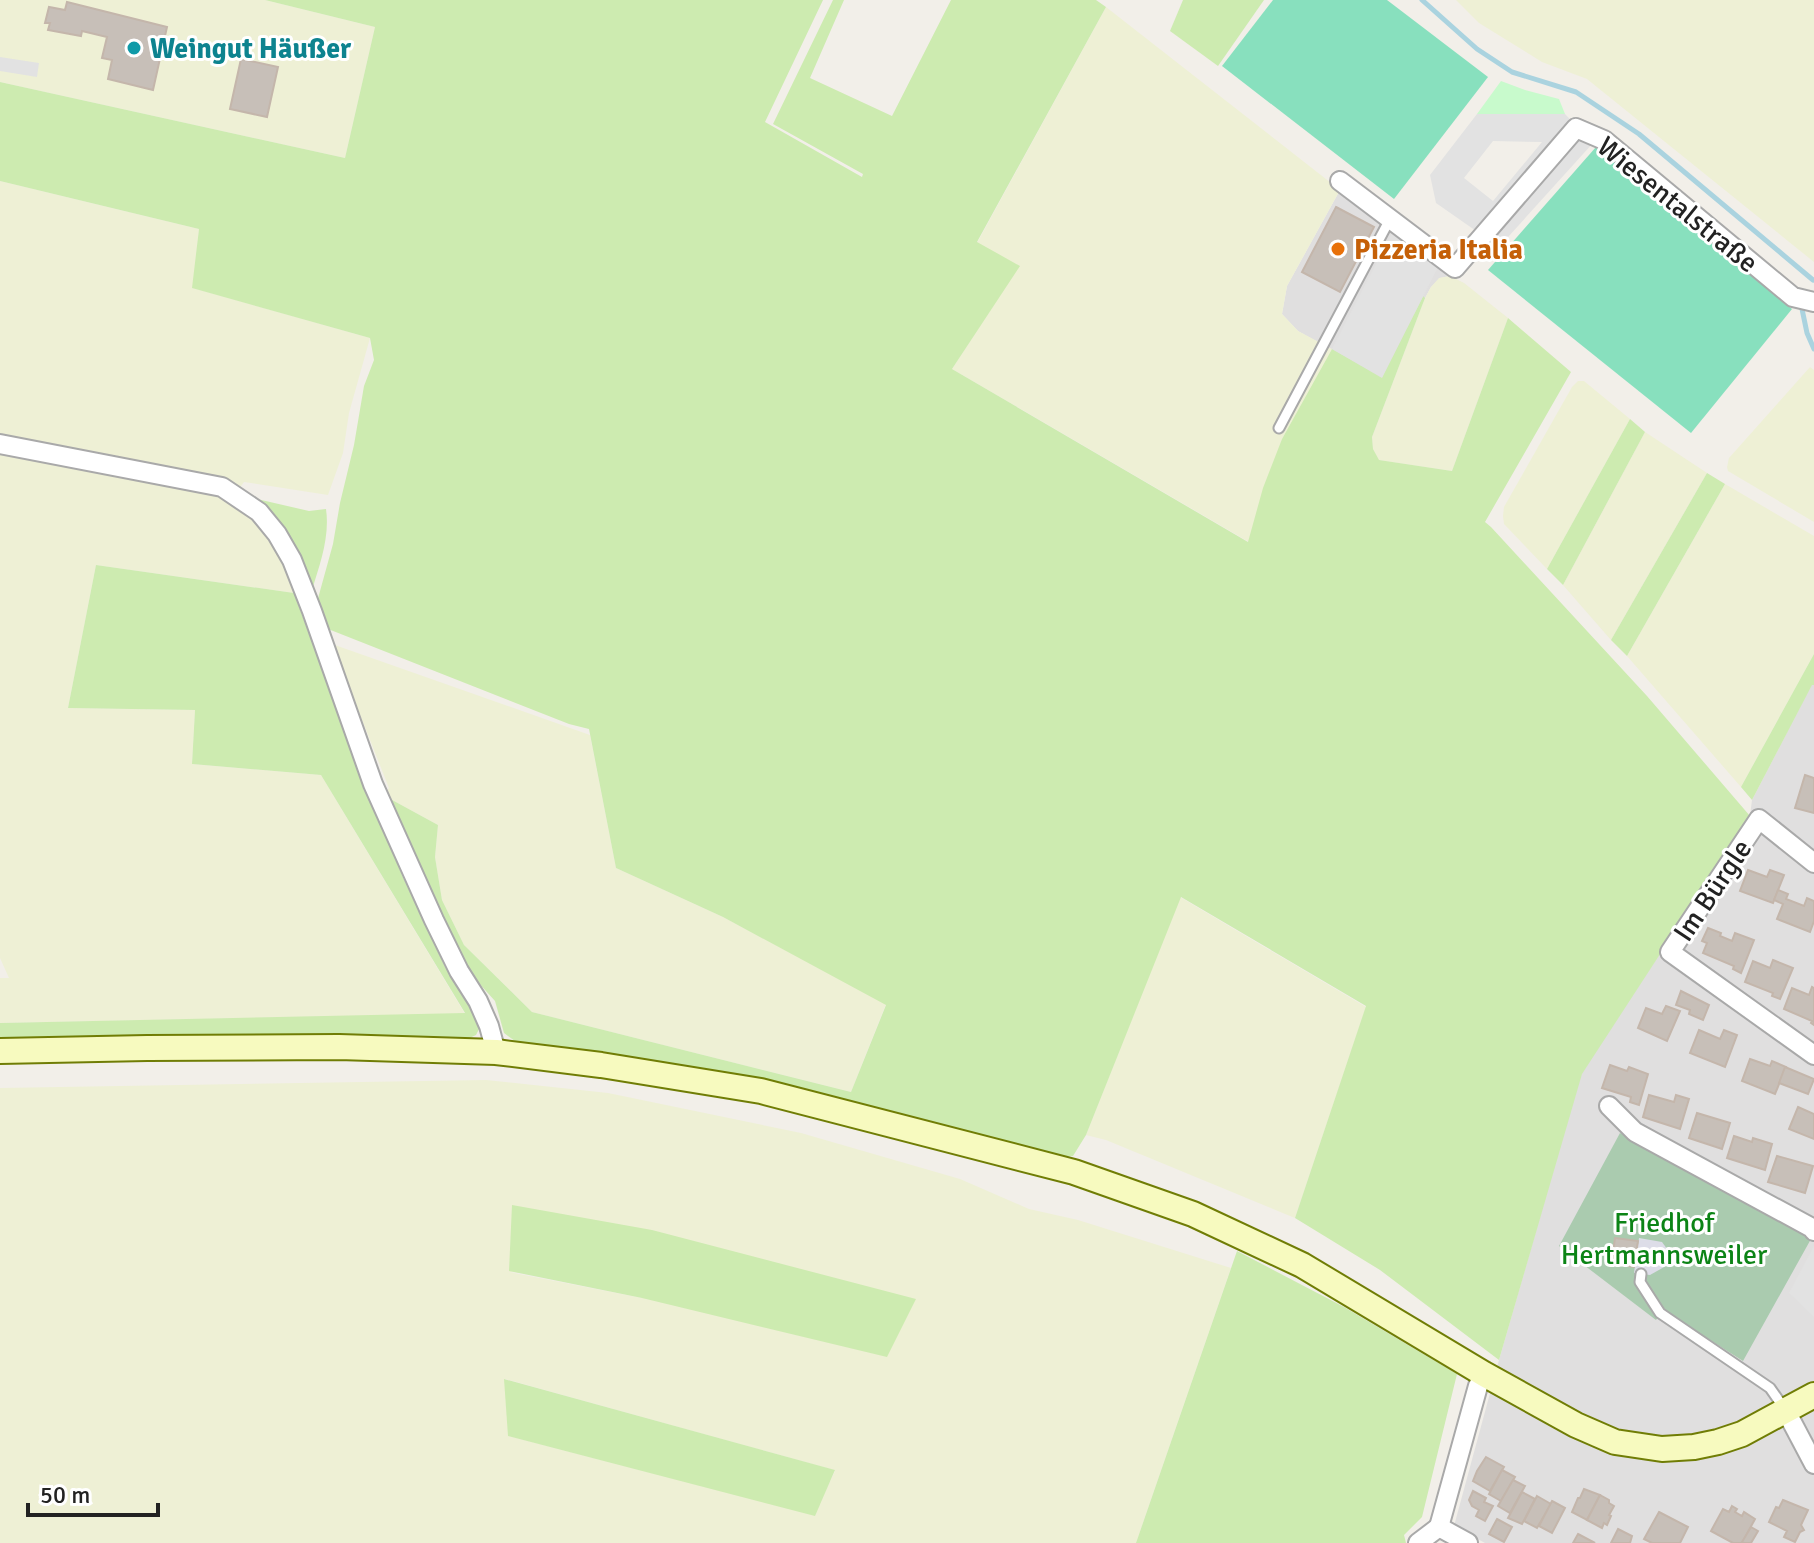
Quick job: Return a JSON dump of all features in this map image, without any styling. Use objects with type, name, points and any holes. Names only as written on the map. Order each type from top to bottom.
[{"type":"street","name":"Wiesentalstraße","points":[[1390,219],[1455,268],[1576,128],[1604,140],[1793,297],[1814,302]]},
{"type":"street","points":[[1340,181],[1390,219]]},
{"type":"street","points":[[0,444],[222,487],[259,512],[277,534],[292,560],[312,611],[373,784],[434,920],[478,1001],[496,1052]]},
{"type":"street","name":"Im Bürgle","points":[[1814,863],[1759,819],[1670,952],[1814,1055]]},
{"type":"street","points":[[0,1051],[339,1047],[496,1052],[601,1065],[761,1091],[1074,1172],[1193,1214],[1289,1259],[1484,1374],[1576,1425],[1615,1442],[1662,1449],[1718,1442],[1742,1434],[1814,1395]]},
{"type":"street","points":[[1609,1106],[1635,1132],[1814,1231]]},
{"type":"street","points":[[1418,1543],[1439,1527],[1484,1374]]},
{"type":"street","points":[[1786,1411],[1814,1464]]},
{"type":"street","points":[[1439,1527],[1468,1543]]},
{"type":"lane","points":[[1279,428],[1390,219]]},
{"type":"lane","points":[[1641,1274],[1640,1282],[1660,1313],[1770,1388],[1786,1411]]},
{"type":"shaded area","points":[[0,57],[39,63],[37,77],[0,71]]},
{"type":"shaded area","points":[[1477,114],[1565,114],[1593,143],[1499,247],[1436,203],[1430,175]],"holes":[[[1493,141],[1542,142],[1493,201],[1464,178]]]},
{"type":"shaded area","points":[[1340,190],[1450,276],[1440,278],[1431,287],[1382,378],[1298,331],[1282,314],[1287,286]]},
{"type":"shaded area","points":[[1393,231],[1439,265],[1382,378],[1332,349]]},
{"type":"shaded area","points":[[1812,684],[1814,1543],[1485,1543],[1454,1526],[1581,1074],[1750,816],[1752,800]]},
{"type":"shaded area","points":[[1639,1238],[1662,1242],[1670,1253],[1666,1266],[1650,1275],[1634,1273]]},
{"type":"shaded area","points":[[1814,1246],[1814,1317],[1789,1293]]},
{"type":"green space","points":[[0,0],[265,0],[375,27],[345,158],[0,82]]},
{"type":"green space","points":[[265,0],[823,0],[765,122],[862,177],[863,174],[773,124],[833,0],[844,0],[810,78],[892,116],[951,0],[1096,0],[1106,7],[977,242],[1020,266],[952,369],[1248,542],[1263,488],[1282,439],[1332,349],[1382,377],[1423,296],[1425,298],[1372,437],[1373,449],[1379,460],[1452,471],[1508,318],[1571,372],[1485,522],[1647,696],[1750,816],[1582,1074],[1499,1360],[1380,1270],[1295,1218],[1366,1006],[1181,897],[1086,1135],[1073,1156],[1046,1158],[852,1104],[665,1063],[519,1044],[504,1033],[495,1001],[459,961],[383,795],[438,825],[435,857],[442,900],[464,945],[532,1012],[851,1092],[886,1005],[723,917],[616,868],[589,729],[569,724],[323,627],[317,602],[333,544],[364,386],[374,360],[370,338],[192,288],[199,229],[0,181],[0,82],[345,158],[375,27]]},
{"type":"green space","points":[[1183,0],[1264,0],[1218,66],[1170,31]]},
{"type":"green space","points":[[1273,0],[1387,0],[1488,77],[1394,199],[1222,66]]},
{"type":"green space","points":[[1456,0],[1814,0],[1814,262],[1587,79],[1542,62],[1479,23]]},
{"type":"green space","points":[[1106,7],[1340,190],[1287,286],[1282,314],[1298,331],[1332,349],[1282,439],[1249,542],[952,369],[1019,266],[977,243]]},
{"type":"green space","points":[[1501,81],[1559,99],[1565,114],[1477,114]]},
{"type":"green space","points":[[1596,147],[1792,309],[1691,433],[1488,270]]},
{"type":"green space","points":[[0,181],[199,229],[193,288],[370,338],[349,413],[343,453],[328,495],[244,482],[230,501],[256,521],[284,563],[294,593],[96,565],[68,708],[195,710],[192,764],[321,775],[465,1014],[0,1023],[0,978],[9,978],[0,958]]},
{"type":"green space","points":[[1450,276],[1464,283],[1508,318],[1452,471],[1378,460],[1372,437],[1425,298],[1439,278]]},
{"type":"green space","points":[[1810,367],[1814,370],[1814,522],[1728,471],[1727,467],[1729,458]]},
{"type":"green space","points":[[1578,381],[1584,381],[1630,419],[1547,569],[1504,524],[1504,507]]},
{"type":"green space","points":[[1630,419],[1645,432],[1563,585],[1547,569]]},
{"type":"green space","points":[[1645,432],[1707,473],[1611,640],[1563,585]]},
{"type":"green space","points":[[1707,473],[1725,484],[1627,656],[1611,640]]},
{"type":"green space","points":[[1725,484],[1814,536],[1814,654],[1741,787],[1627,656]]},
{"type":"green space","points":[[257,499],[309,511],[326,509],[325,540],[312,590],[272,517]]},
{"type":"green space","points":[[96,565],[294,593],[363,781],[402,875],[445,967],[477,1012],[481,1025],[476,1035],[465,1040],[0,1040],[0,1023],[465,1013],[321,775],[192,764],[195,710],[68,708]]},
{"type":"green space","points":[[332,644],[590,735],[616,868],[723,917],[886,1004],[851,1092],[532,1012],[464,945],[442,900],[435,857],[438,825],[383,795],[389,788]]},
{"type":"green space","points":[[1814,654],[1814,685],[1752,800],[1741,787]]},
{"type":"green space","points":[[1180,897],[1366,1007],[1295,1218],[1106,1140],[1086,1135]]},
{"type":"green space","points":[[486,1080],[608,1093],[801,1133],[960,1179],[1029,1209],[1078,1220],[1231,1268],[1136,1543],[0,1543],[0,1088]],"holes":[[[509,1272],[916,1299],[642,1298]],[[505,1379],[834,1470],[835,1471],[814,1515],[509,1436]]]},
{"type":"green space","name":"Friedhof Hertmannsweiler","points":[[1620,1133],[1811,1239],[1743,1361],[1663,1310],[1656,1320],[1559,1246]]},
{"type":"green space","points":[[512,1205],[652,1230],[916,1299],[887,1357],[642,1298],[509,1271]]},
{"type":"green space","points":[[1237,1251],[1344,1307],[1457,1374],[1422,1517],[1404,1535],[1406,1543],[1136,1543]]},
{"type":"green space","points":[[504,1379],[835,1470],[815,1516],[508,1436]]},
{"type":"building","name":"Weingut Häußer","points":[[67,2],[167,27],[153,90],[108,79],[112,60],[102,58],[107,37],[82,31],[81,36],[48,30],[50,23],[45,23],[49,7],[65,10]]},
{"type":"building","points":[[241,59],[278,67],[267,117],[230,109]]},
{"type":"building","name":"Pizzeria Italia","points":[[1336,207],[1374,227],[1340,292],[1302,272]]},
{"type":"building","points":[[1805,775],[1814,778],[1814,813],[1795,808]]},
{"type":"building","points":[[1748,870],[1767,877],[1770,870],[1784,875],[1773,903],[1740,891]]},
{"type":"building","points":[[1778,890],[1788,894],[1786,899],[1804,906],[1807,898],[1814,901],[1814,921],[1810,932],[1777,919],[1783,904],[1774,900]]},
{"type":"building","points":[[1708,928],[1732,941],[1735,933],[1754,940],[1741,973],[1733,969],[1734,966],[1703,953],[1707,943],[1702,941]]},
{"type":"building","points":[[1773,960],[1793,968],[1780,999],[1745,982],[1753,961],[1770,968]]},
{"type":"building","points":[[1812,987],[1814,1025],[1812,1021],[1784,1009],[1792,988],[1809,995]]},
{"type":"building","points":[[1681,991],[1709,1005],[1703,1020],[1689,1014],[1690,1010],[1676,1005]]},
{"type":"building","points":[[1666,1006],[1680,1011],[1667,1041],[1638,1028],[1646,1008],[1662,1014]]},
{"type":"building","points":[[1699,1030],[1720,1039],[1724,1030],[1737,1035],[1725,1067],[1690,1053]]},
{"type":"building","points":[[1750,1059],[1770,1066],[1772,1061],[1786,1067],[1775,1094],[1742,1081]]},
{"type":"building","points":[[1610,1065],[1627,1071],[1629,1067],[1648,1074],[1639,1105],[1630,1102],[1631,1097],[1602,1088]]},
{"type":"building","points":[[1785,1067],[1814,1079],[1808,1094],[1779,1083]]},
{"type":"building","points":[[1649,1095],[1674,1102],[1676,1095],[1689,1099],[1680,1129],[1643,1117]]},
{"type":"building","points":[[1798,1107],[1814,1114],[1814,1139],[1789,1129]]},
{"type":"building","points":[[1697,1113],[1730,1123],[1722,1149],[1689,1138]]},
{"type":"building","points":[[1734,1136],[1772,1144],[1765,1170],[1727,1158]]},
{"type":"building","points":[[1777,1156],[1813,1166],[1805,1193],[1768,1182]]},
{"type":"building","points":[[1615,1238],[1638,1241],[1634,1267],[1611,1264]]},
{"type":"building","points":[[1486,1457],[1504,1467],[1490,1491],[1473,1481]]},
{"type":"building","points":[[1502,1470],[1515,1477],[1501,1501],[1489,1494]]},
{"type":"building","points":[[1513,1480],[1525,1486],[1510,1513],[1498,1506]]},
{"type":"building","points":[[1584,1489],[1600,1495],[1587,1520],[1572,1512]]},
{"type":"building","points":[[1473,1491],[1493,1506],[1485,1521],[1476,1516],[1479,1510],[1469,1500]]},
{"type":"building","points":[[1522,1492],[1535,1499],[1522,1524],[1508,1518]]},
{"type":"building","points":[[1600,1495],[1614,1506],[1607,1525],[1604,1523],[1602,1528],[1587,1520]]},
{"type":"building","points":[[1537,1496],[1551,1504],[1537,1528],[1524,1521]]},
{"type":"building","points":[[1783,1500],[1808,1510],[1801,1525],[1804,1530],[1795,1542],[1784,1537],[1787,1531],[1769,1522]]},
{"type":"building","points":[[1552,1501],[1565,1508],[1552,1533],[1539,1526]]},
{"type":"building","points":[[1732,1506],[1742,1516],[1744,1512],[1755,1519],[1742,1543],[1733,1543],[1711,1531],[1723,1509],[1729,1512]]},
{"type":"building","points":[[1659,1512],[1688,1527],[1680,1543],[1652,1543],[1644,1539]]},
{"type":"building","points":[[1497,1519],[1512,1527],[1504,1542],[1489,1534]]},
{"type":"building","points":[[1751,1527],[1758,1531],[1751,1543],[1742,1542]]},
{"type":"building","points":[[1618,1529],[1632,1536],[1630,1543],[1611,1543]]},
{"type":"building","points":[[1578,1534],[1595,1543],[1573,1543]]},
{"type":"waterway","points":[[1422,0],[1477,49],[1512,72],[1576,92],[1639,134],[1813,280]]},
{"type":"waterway","points":[[1802,309],[1814,349]]},
{"type":"place","name":"Weingut Häußer","points":[[134,48]]},
{"type":"place","name":"Pizzeria Italia","points":[[1338,249]]}]
